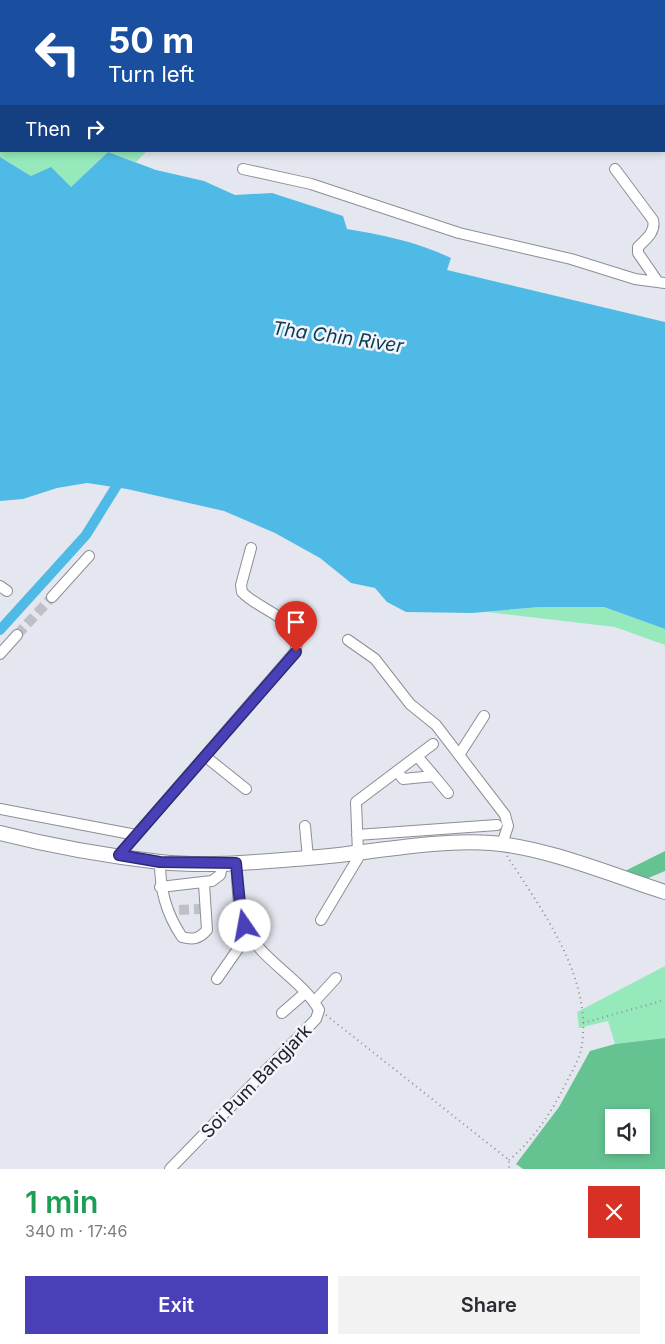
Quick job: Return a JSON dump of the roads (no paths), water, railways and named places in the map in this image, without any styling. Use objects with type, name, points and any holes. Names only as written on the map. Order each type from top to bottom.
[{"type":"main road","points":[[0,833],[160,862],[230,863],[308,858],[441,844],[505,844],[531,849],[665,892]]},
{"type":"street","points":[[242,169],[311,184],[460,233],[571,259],[635,279],[662,282]]},
{"type":"street","points":[[615,169],[653,220],[652,233],[638,247],[638,253],[662,282]]},
{"type":"street","points":[[119,855],[296,652],[299,642],[297,634],[286,621],[242,592],[241,584],[251,548]]},
{"type":"street","points":[[52,597],[88,556]]},
{"type":"street","points":[[0,654],[17,635]]},
{"type":"street","points":[[348,640],[375,659],[410,704],[436,726],[459,755],[505,815],[508,826],[505,844]]},
{"type":"street","points":[[459,755],[484,716]]},
{"type":"street","points":[[321,920],[360,853],[357,835],[356,802],[433,744]]},
{"type":"street","points":[[417,756],[448,794]]},
{"type":"street","points":[[206,757],[246,789]]},
{"type":"street","points":[[397,771],[403,779],[434,776]]},
{"type":"street","points":[[0,809],[136,836]]},
{"type":"street","points":[[357,835],[497,825]]},
{"type":"street","points":[[305,826],[308,858]]},
{"type":"street","points":[[160,862],[160,888],[173,910],[182,937],[189,939],[200,938],[207,930],[203,909],[204,884]]},
{"type":"street","points":[[160,888],[204,884],[220,875],[230,863]]},
{"type":"street","name":"Soi Pum Bangjark","points":[[170,1169],[316,1019],[316,1006],[249,933],[241,914],[230,863]]},
{"type":"street","points":[[217,979],[249,933]]},
{"type":"street","points":[[316,1006],[336,978]]},
{"type":"street","points":[[282,1013],[305,993]]},
{"type":"water","name":"Tha Chin River","points":[[108,152],[156,170],[204,181],[235,195],[272,193],[343,216],[347,229],[400,240],[439,252],[451,258],[447,270],[665,322],[665,629],[604,607],[540,607],[472,613],[406,612],[387,602],[375,588],[351,583],[320,558],[275,533],[224,511],[127,489],[87,483],[57,488],[23,499],[0,501],[0,157],[31,176],[51,167],[71,187]]},
{"type":"waterway","points":[[0,630],[86,535],[122,477]]},
{"type":"tunnel","points":[[17,635],[52,597]]},
{"type":"tunnel","points":[[179,910],[201,909]]}]
